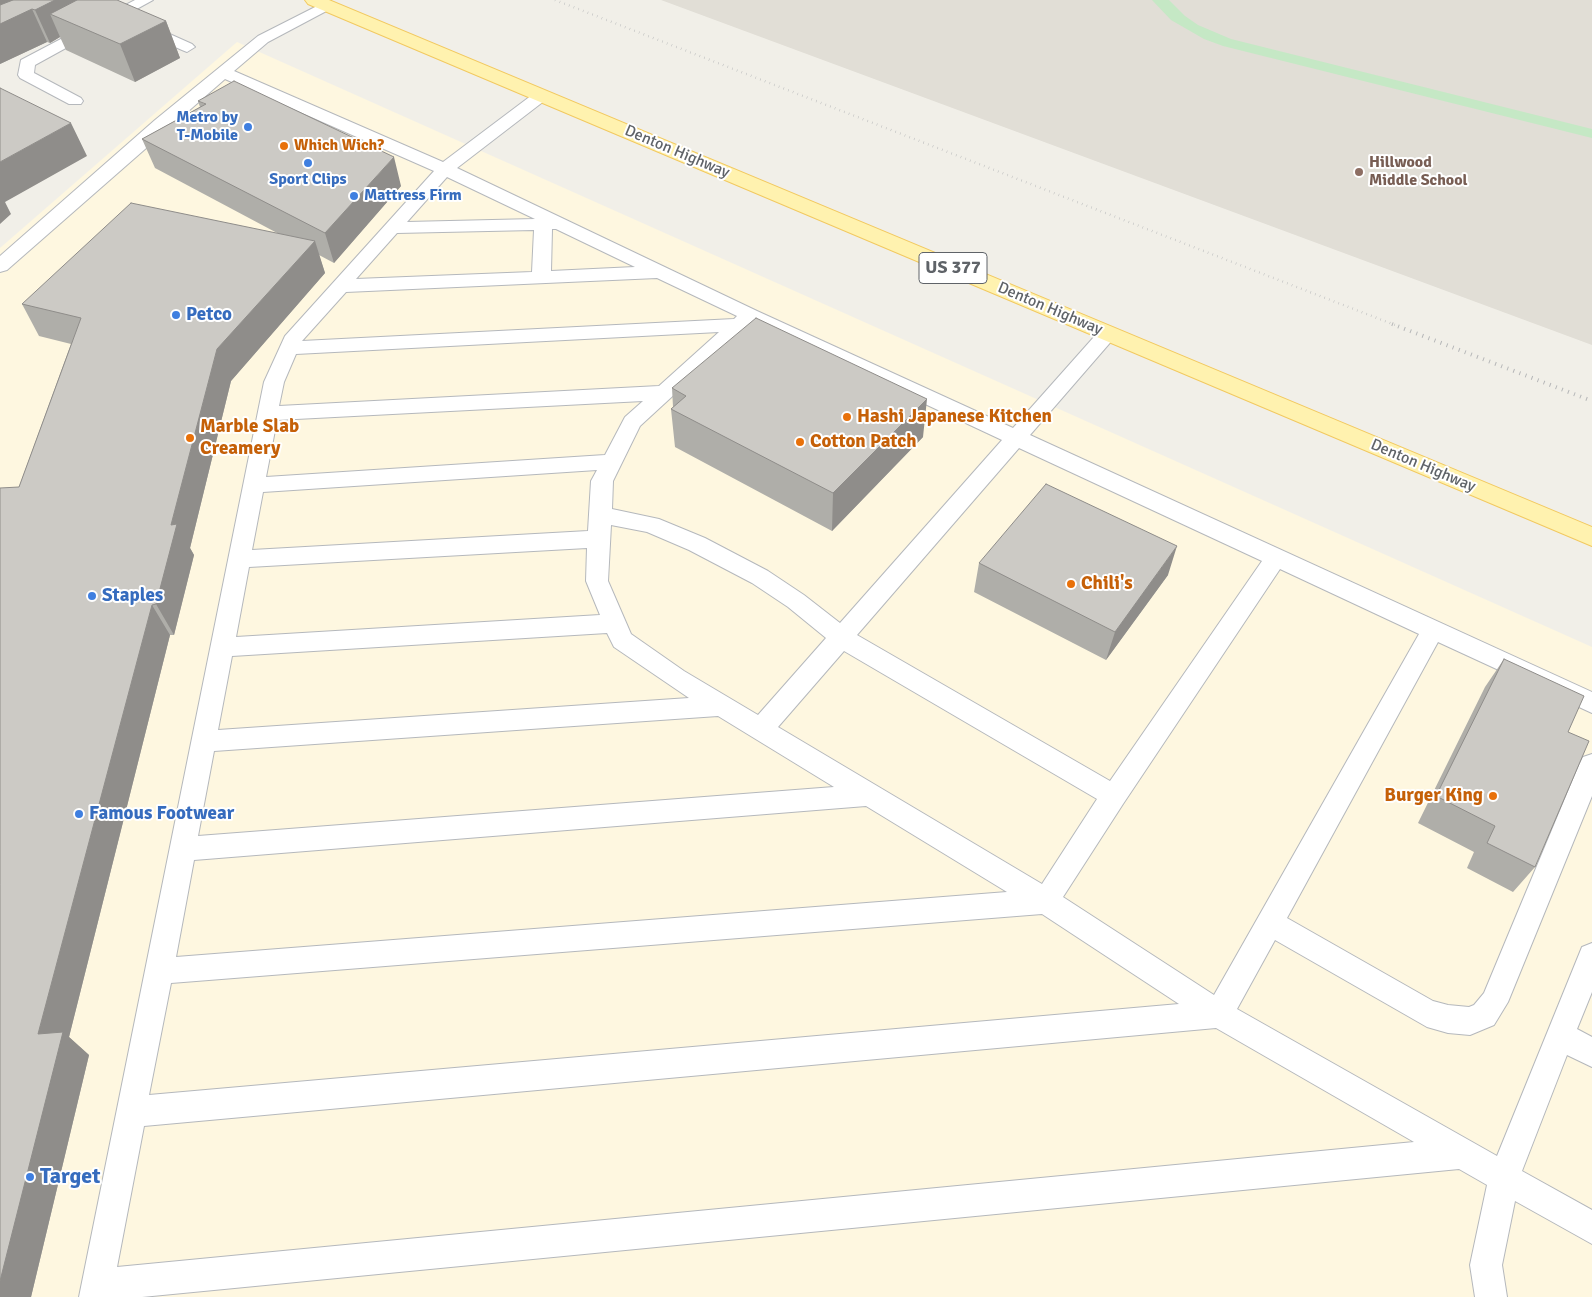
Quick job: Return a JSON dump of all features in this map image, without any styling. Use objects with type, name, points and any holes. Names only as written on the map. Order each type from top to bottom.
[{"type":"main road","name":"Denton Highway","points":[[321,3],[1592,537]]},
{"type":"lane","points":[[75,100],[26,75],[26,63],[146,0]]},
{"type":"lane","points":[[0,266],[263,39],[321,3]]},
{"type":"lane","points":[[100,7],[187,48]]},
{"type":"lane","points":[[223,72],[445,169],[552,225],[658,272],[744,320],[1017,438],[1592,702]]},
{"type":"lane","points":[[542,95],[480,140],[445,169],[292,340],[274,382],[97,1291],[1464,1153]]},
{"type":"lane","points":[[393,228],[552,225]]},
{"type":"lane","points":[[541,277],[552,225]]},
{"type":"lane","points":[[341,286],[658,272]]},
{"type":"lane","points":[[289,348],[744,320]]},
{"type":"lane","points":[[744,320],[632,422],[602,482],[597,582],[622,640],[675,678],[1046,901],[1219,1014],[1592,1228]]},
{"type":"lane","points":[[760,729],[842,638],[1108,333]]},
{"type":"lane","points":[[267,414],[664,393]]},
{"type":"lane","points":[[254,485],[612,462]]},
{"type":"lane","points":[[239,559],[599,527],[651,525],[697,544],[774,586],[842,638],[1114,796]]},
{"type":"lane","points":[[1046,901],[1114,796],[1276,558]]},
{"type":"lane","points":[[222,647],[615,623]]},
{"type":"lane","points":[[1219,1014],[1271,923],[1378,724],[1433,630]]},
{"type":"lane","points":[[204,741],[722,706]]},
{"type":"lane","points":[[1271,923],[1427,1013],[1448,1019],[1470,1021],[1484,1015],[1494,1002],[1592,765]]},
{"type":"lane","points":[[182,849],[870,795]]},
{"type":"lane","points":[[159,971],[1046,901]]},
{"type":"lane","points":[[1491,1297],[1486,1266],[1504,1176],[1592,956]]},
{"type":"lane","points":[[131,1112],[1219,1014]]},
{"type":"lane","points":[[1560,1035],[1592,1053]]},
{"type":"shaded area","name":"Hillwood Middle School","points":[[661,0],[1592,0],[1592,345]]},
{"type":"shaded area","points":[[237,42],[1592,647],[1592,1297],[0,1297],[0,248]]},
{"type":"green space","points":[[1152,0],[1169,0],[1185,16],[1198,25],[1231,39],[1592,129],[1592,138],[1223,46],[1204,39],[1171,20]]},
{"type":"building","points":[[13,0],[55,0],[0,24],[0,5]]},
{"type":"building","points":[[77,0],[117,0],[166,21],[120,44],[50,14]]},
{"type":"building","points":[[234,81],[394,157],[325,233],[142,139],[206,104],[198,101]]},
{"type":"building","points":[[0,88],[71,123],[0,162]]},
{"type":"building","points":[[131,203],[315,241],[217,349],[171,525],[177,524],[156,604],[152,605],[38,1034],[63,1032],[0,1281],[0,488],[19,487],[81,318],[22,304]]},
{"type":"building","name":"Cotton Patch","points":[[756,318],[927,399],[833,493],[671,409],[686,396],[672,388]]},
{"type":"building","name":"Chili's","points":[[1046,484],[1177,546],[1115,632],[979,563]]},
{"type":"building","name":"Burger King","points":[[1504,659],[1584,696],[1568,732],[1589,741],[1535,867],[1487,843],[1495,826],[1436,796]]},
{"type":"railway","points":[[555,0],[1395,325]]},
{"type":"railway","points":[[1392,324],[1592,401]]},
{"type":"place","name":"Metro by T-Mobile","points":[[248,127]]},
{"type":"place","name":"Which Wich?","points":[[284,146]]},
{"type":"place","name":"Sport Clips","points":[[308,163]]},
{"type":"place","name":"Hillwood Middle School","points":[[1359,172]]},
{"type":"place","name":"Mattress Firm","points":[[354,196]]},
{"type":"place","name":"Petco","points":[[176,315]]},
{"type":"place","name":"Hashi Japanese Kitchen","points":[[847,417]]},
{"type":"place","name":"Marble Slab Creamery","points":[[190,438]]},
{"type":"place","name":"Cotton Patch","points":[[800,442]]},
{"type":"place","name":"Chili's","points":[[1071,584]]},
{"type":"place","name":"Staples","points":[[92,596]]},
{"type":"place","name":"Burger King","points":[[1493,796]]},
{"type":"place","name":"Famous Footwear","points":[[79,814]]},
{"type":"place","name":"Target","points":[[30,1177]]}]
